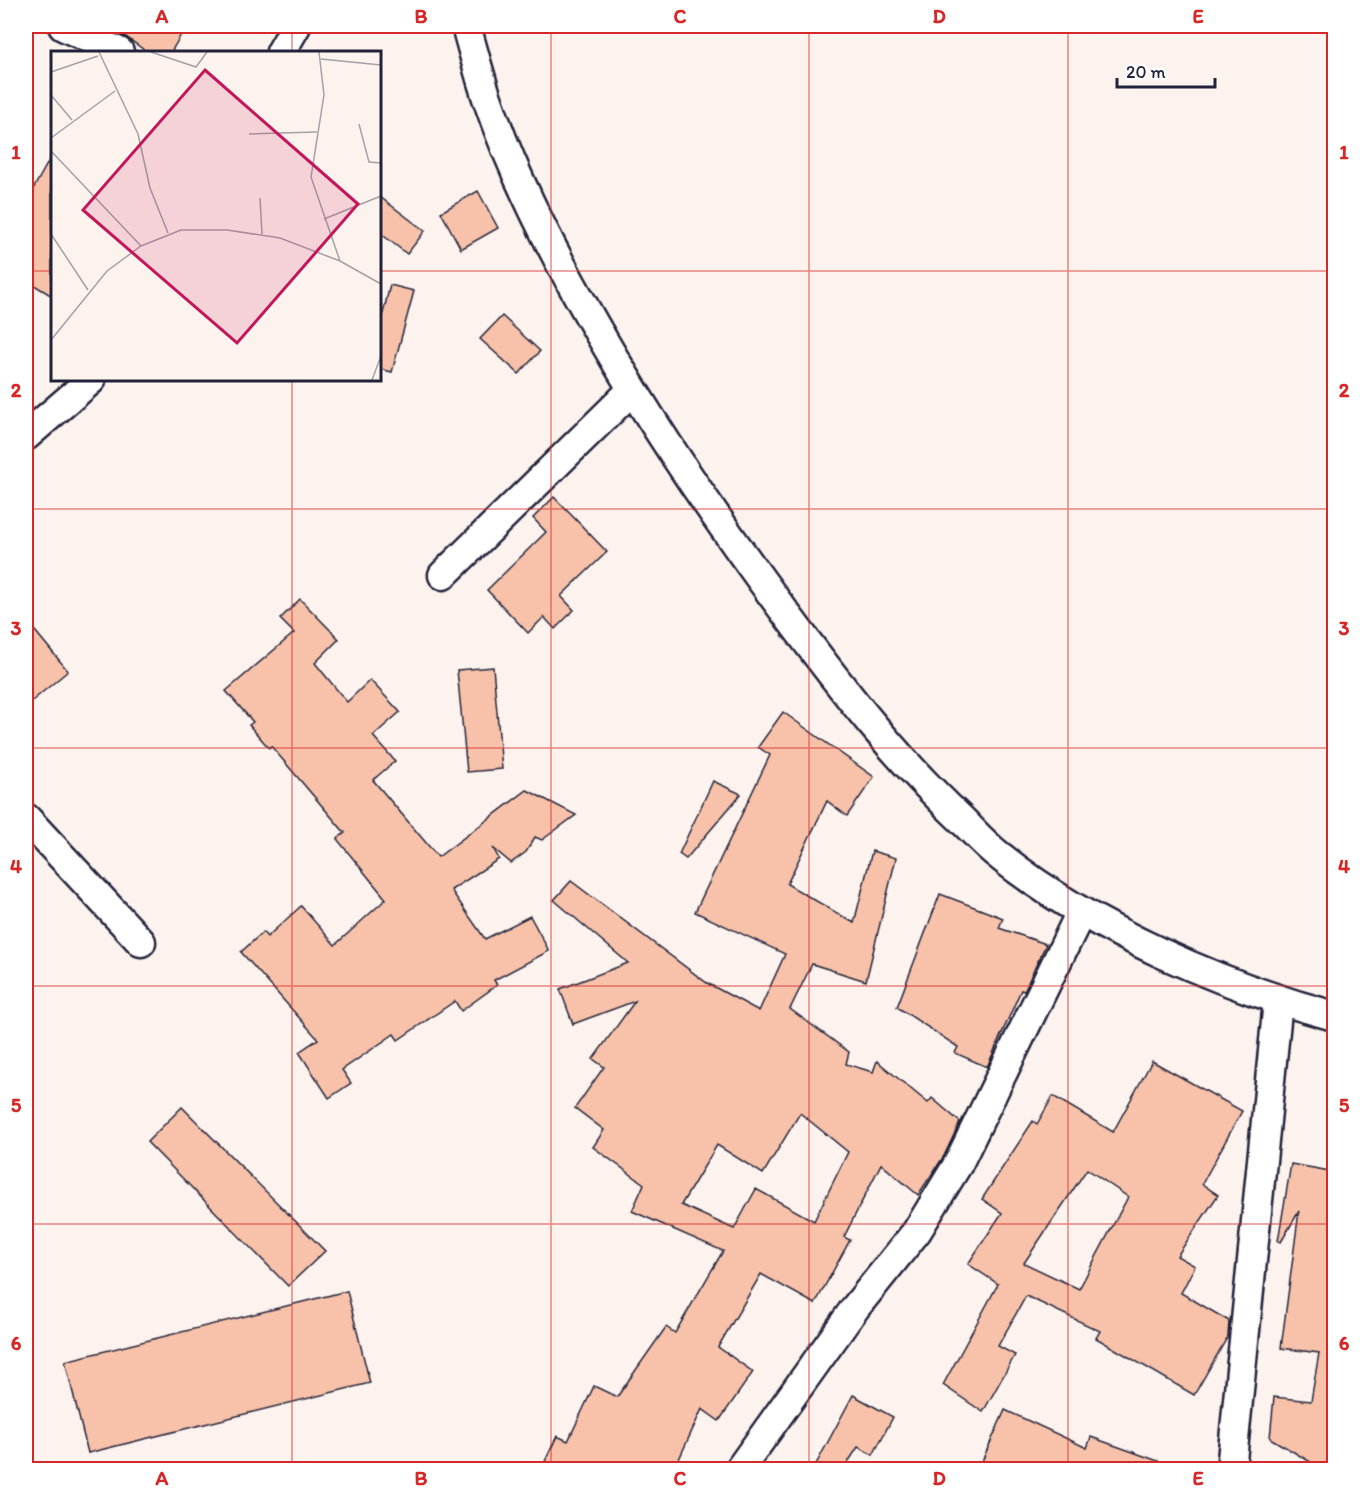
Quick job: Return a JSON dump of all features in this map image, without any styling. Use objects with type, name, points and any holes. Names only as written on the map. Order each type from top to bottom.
[{"type":"street","points":[[63,26],[117,51]]},
{"type":"street","points":[[282,51],[296,26]]},
{"type":"street","points":[[466,26],[488,100],[522,185],[562,268],[632,390],[710,509],[861,713],[933,793],[1000,857],[1081,912],[1171,956],[1278,1001],[1335,1016]]},
{"type":"street","points":[[26,436],[90,381]]},
{"type":"street","points":[[443,575],[632,390]]},
{"type":"street","points":[[26,818],[141,942]]},
{"type":"street","points":[[739,1470],[842,1326],[917,1231],[958,1164],[1081,912]]},
{"type":"street","points":[[1231,1470],[1278,1001]]},
{"type":"building","points":[[101,26],[186,26],[172,51],[146,51],[126,37]]},
{"type":"building","points":[[51,157],[51,295],[26,280],[26,202]]},
{"type":"building","points":[[478,191],[498,228],[461,249],[441,212]]},
{"type":"building","points":[[381,198],[425,231],[407,254],[381,234]]},
{"type":"building","points":[[390,285],[414,291],[392,372],[381,369],[381,322]]},
{"type":"building","points":[[502,316],[540,351],[519,374],[480,339]]},
{"type":"building","points":[[554,497],[607,552],[561,596],[574,610],[555,629],[544,617],[528,633],[487,590],[546,532],[533,518]]},
{"type":"building","points":[[300,599],[339,639],[315,663],[347,702],[370,680],[400,712],[373,736],[395,761],[373,780],[438,857],[527,790],[576,815],[542,840],[535,837],[526,852],[511,863],[493,848],[499,859],[451,890],[485,939],[530,916],[549,951],[494,980],[497,985],[461,1011],[455,1001],[398,1040],[394,1034],[342,1070],[351,1083],[329,1098],[299,1052],[318,1039],[241,952],[263,932],[267,937],[301,906],[335,945],[386,899],[337,839],[345,833],[271,746],[269,748],[249,725],[253,722],[226,691],[294,633],[280,619]]},
{"type":"building","points":[[26,620],[68,671],[26,706]]},
{"type":"building","points":[[493,667],[502,769],[467,772],[457,670]]},
{"type":"building","points":[[783,712],[874,777],[847,816],[827,801],[787,884],[854,923],[872,851],[896,858],[866,981],[812,964],[790,1009],[849,1052],[846,1064],[873,1072],[877,1061],[928,1103],[932,1098],[960,1122],[944,1156],[918,1195],[881,1164],[844,1237],[850,1240],[815,1304],[761,1274],[718,1347],[753,1372],[719,1421],[702,1409],[674,1470],[541,1470],[557,1436],[568,1441],[594,1386],[617,1397],[666,1327],[675,1333],[723,1251],[632,1211],[644,1184],[593,1147],[604,1130],[575,1108],[604,1067],[593,1059],[635,1001],[573,1024],[560,989],[628,963],[554,900],[571,881],[707,983],[759,1011],[785,954],[695,912],[770,755],[758,747]],"holes":[[[800,1113],[848,1152],[814,1221],[756,1189],[734,1229],[681,1205],[717,1145],[763,1174]]]},
{"type":"building","points":[[713,781],[741,794],[686,859],[679,854]]},
{"type":"building","points":[[940,894],[1003,918],[999,928],[1046,944],[1024,991],[1021,990],[987,1067],[955,1053],[958,1047],[897,1007]]},
{"type":"building","points":[[1152,1061],[1242,1111],[1202,1184],[1218,1195],[1177,1256],[1195,1266],[1181,1293],[1229,1321],[1228,1336],[1194,1395],[1096,1338],[1100,1331],[1026,1296],[998,1346],[1015,1355],[983,1412],[943,1385],[998,1284],[968,1264],[1002,1213],[982,1199],[1033,1121],[1037,1124],[1053,1096],[1113,1132]],"holes":[[[1087,1169],[1128,1197],[1079,1289],[1024,1263]]]},
{"type":"building","points":[[182,1107],[325,1251],[288,1286],[147,1142]]},
{"type":"building","points":[[1291,1164],[1335,1172],[1335,1470],[1324,1470],[1270,1438],[1274,1397],[1311,1401],[1319,1353],[1281,1348],[1299,1211],[1281,1242],[1278,1241]]},
{"type":"building","points":[[347,1291],[370,1383],[88,1453],[65,1361]]},
{"type":"building","points":[[853,1395],[893,1417],[873,1455],[858,1447],[843,1470],[813,1470]]},
{"type":"building","points":[[1005,1410],[1087,1448],[1091,1437],[1172,1466],[1171,1470],[978,1470]]}]
